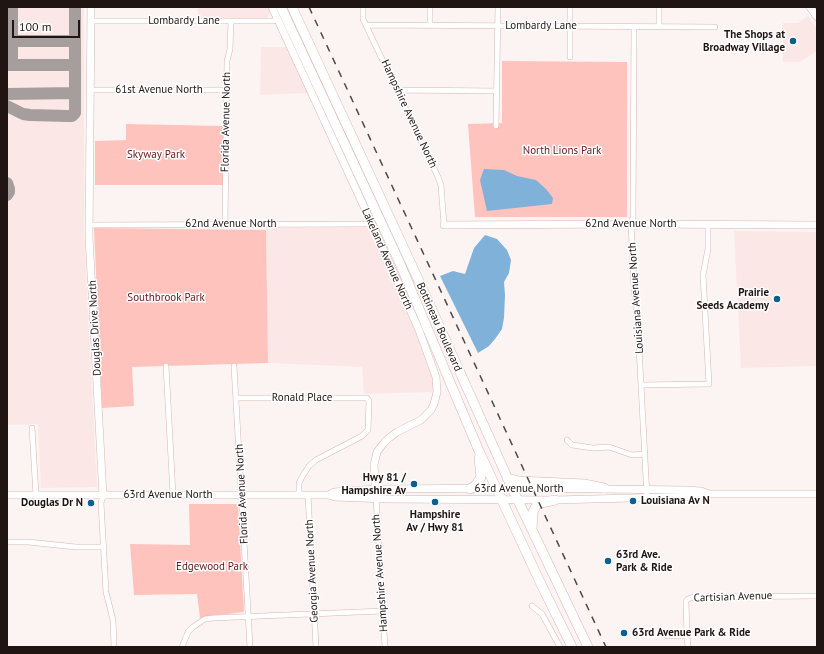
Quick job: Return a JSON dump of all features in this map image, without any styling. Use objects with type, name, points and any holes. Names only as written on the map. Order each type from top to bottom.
[{"type":"highway","name":"Bottineau Boulevard","points":[[281,7],[399,261],[479,451],[572,647]]},
{"type":"highway","name":"Bottineau Boulevard","points":[[292,7],[425,294],[507,478],[588,647]]},
{"type":"highway","points":[[470,489],[476,485],[481,477],[479,451]]},
{"type":"highway","points":[[507,478],[519,482],[584,484],[604,488]]},
{"type":"highway","points":[[532,531],[534,512],[537,504],[555,500]]},
{"type":"street","name":"Douglas Drive North","points":[[91,7],[89,237],[103,496],[101,503],[106,592],[113,620],[114,647]]},
{"type":"street","name":"Lakeland Avenue North","points":[[272,7],[372,224],[419,330],[435,373],[437,386],[434,404],[425,416],[392,436],[380,448],[375,461],[376,498]]},
{"type":"street","name":"Hampshire Avenue North","points":[[363,7],[363,19],[398,90],[441,184],[444,225]]},
{"type":"street","points":[[430,7],[430,26]]},
{"type":"street","points":[[496,126],[498,91],[498,7]]},
{"type":"street","points":[[570,7],[570,57]]},
{"type":"street","points":[[660,7],[660,27]]},
{"type":"street","points":[[810,7],[817,17]]},
{"type":"street","name":"Lombardy Lane","points":[[91,21],[273,21],[277,19]]},
{"type":"street","name":"Florida Avenue North","points":[[225,224],[226,90],[231,21]]},
{"type":"street","name":"Lombardy Lane","points":[[367,25],[715,27]]},
{"type":"street","name":"Louisiana Avenue North","points":[[634,26],[633,218],[631,224],[647,493]]},
{"type":"street","name":"61st Avenue North","points":[[91,90],[226,90]]},
{"type":"street","points":[[398,90],[498,91]]},
{"type":"street","name":"62nd Avenue North","points":[[90,225],[372,224]]},
{"type":"street","name":"62nd Avenue North","points":[[444,225],[631,224],[817,226]]},
{"type":"street","points":[[641,386],[709,384],[703,275],[708,250],[708,225]]},
{"type":"street","points":[[166,366],[173,495]]},
{"type":"street","name":"Florida Avenue North","points":[[234,366],[250,647]]},
{"type":"street","name":"Ronald Place","points":[[236,398],[367,398],[369,406],[368,430],[362,436],[316,460],[299,483],[299,495]]},
{"type":"street","points":[[32,428],[36,495]]},
{"type":"street","points":[[567,440],[572,445],[593,448],[609,447],[632,455],[645,454]]},
{"type":"street","name":"63rd Avenue North","points":[[329,495],[334,492],[375,489],[497,488],[604,488],[647,493],[706,496],[709,494],[817,494]]},
{"type":"street","name":"63rd Avenue North","points":[[7,495],[329,495],[335,497],[426,500],[555,500],[647,493]]},
{"type":"street","name":"Georgia Avenue North","points":[[308,495],[316,647]]},
{"type":"street","name":"Hampshire Avenue North","points":[[376,498],[385,647]]},
{"type":"street","points":[[7,542],[28,542],[76,547],[104,547]]},
{"type":"street","name":"Cartisian Avenue","points":[[687,636],[686,601],[693,597],[817,596]]},
{"type":"street","points":[[532,606],[542,614],[560,647]]},
{"type":"street","points":[[182,647],[188,632],[199,622],[213,618],[383,611]]},
{"type":"street","points":[[667,636],[687,636],[688,647]]},
{"type":"shaded area","points":[[7,7],[84,7],[84,230],[97,487],[41,488],[38,424],[7,425]]},
{"type":"shaded area","points":[[198,7],[269,7],[270,14],[266,19],[198,18]]},
{"type":"shaded area","points":[[808,16],[817,28],[817,51],[800,62],[783,62],[783,23],[798,23]]},
{"type":"shaded area","points":[[261,47],[286,47],[309,93],[260,95]]},
{"type":"shaded area","points":[[266,228],[371,228],[408,311],[432,372],[435,392],[364,394],[362,367],[268,363]]},
{"type":"shaded area","name":"Prairie Seeds Academy","points":[[734,231],[817,232],[817,366],[741,368]]},
{"type":"green space","name":"North Lions Park","points":[[502,61],[627,62],[627,217],[475,217],[468,124],[502,123]]},
{"type":"green space","name":"Skyway Park","points":[[126,124],[223,126],[223,185],[95,185],[95,141],[126,140]]},
{"type":"green space","name":"Southbrook Park","points":[[94,228],[266,230],[268,363],[132,367],[134,406],[102,408]]},
{"type":"green space","name":"Edgewood Park","points":[[189,504],[238,504],[244,612],[200,618],[197,594],[134,595],[130,544],[190,545]]},
{"type":"water","points":[[484,169],[504,170],[517,176],[536,180],[553,198],[552,204],[487,211],[480,180]]},
{"type":"water","points":[[485,235],[497,239],[507,250],[511,260],[509,273],[504,282],[505,295],[502,329],[489,346],[478,353],[440,276],[453,271],[465,274],[474,248]]},
{"type":"taxiway","points":[[7,65],[11,62],[12,57],[12,7]]},
{"type":"taxiway","points":[[7,106],[23,114],[30,115],[72,116],[75,113],[75,7]]},
{"type":"taxiway","points":[[12,41],[75,41]]},
{"type":"taxiway","points":[[8,65],[75,65]]},
{"type":"taxiway","points":[[7,94],[75,93]]},
{"type":"taxiway","points":[[7,183],[9,189],[7,195]]},
{"type":"railway","points":[[309,7],[606,647]]},
{"type":"place","name":"The Shops at Broadway Village","points":[[793,41]]},
{"type":"place","name":"Prairie Seeds Academy","points":[[777,299]]},
{"type":"place","name":"Hwy 81 / Hampshire Av","points":[[414,484]]},
{"type":"place","name":"Louisiana Av N","points":[[633,501]]},
{"type":"place","name":"Hampshire Av / Hwy 81","points":[[435,502]]},
{"type":"place","name":"Douglas Dr N","points":[[91,503]]},
{"type":"place","name":"63rd Ave. Park & Ride","points":[[608,561]]},
{"type":"place","name":"63rd Avenue Park & Ride","points":[[624,633]]}]
